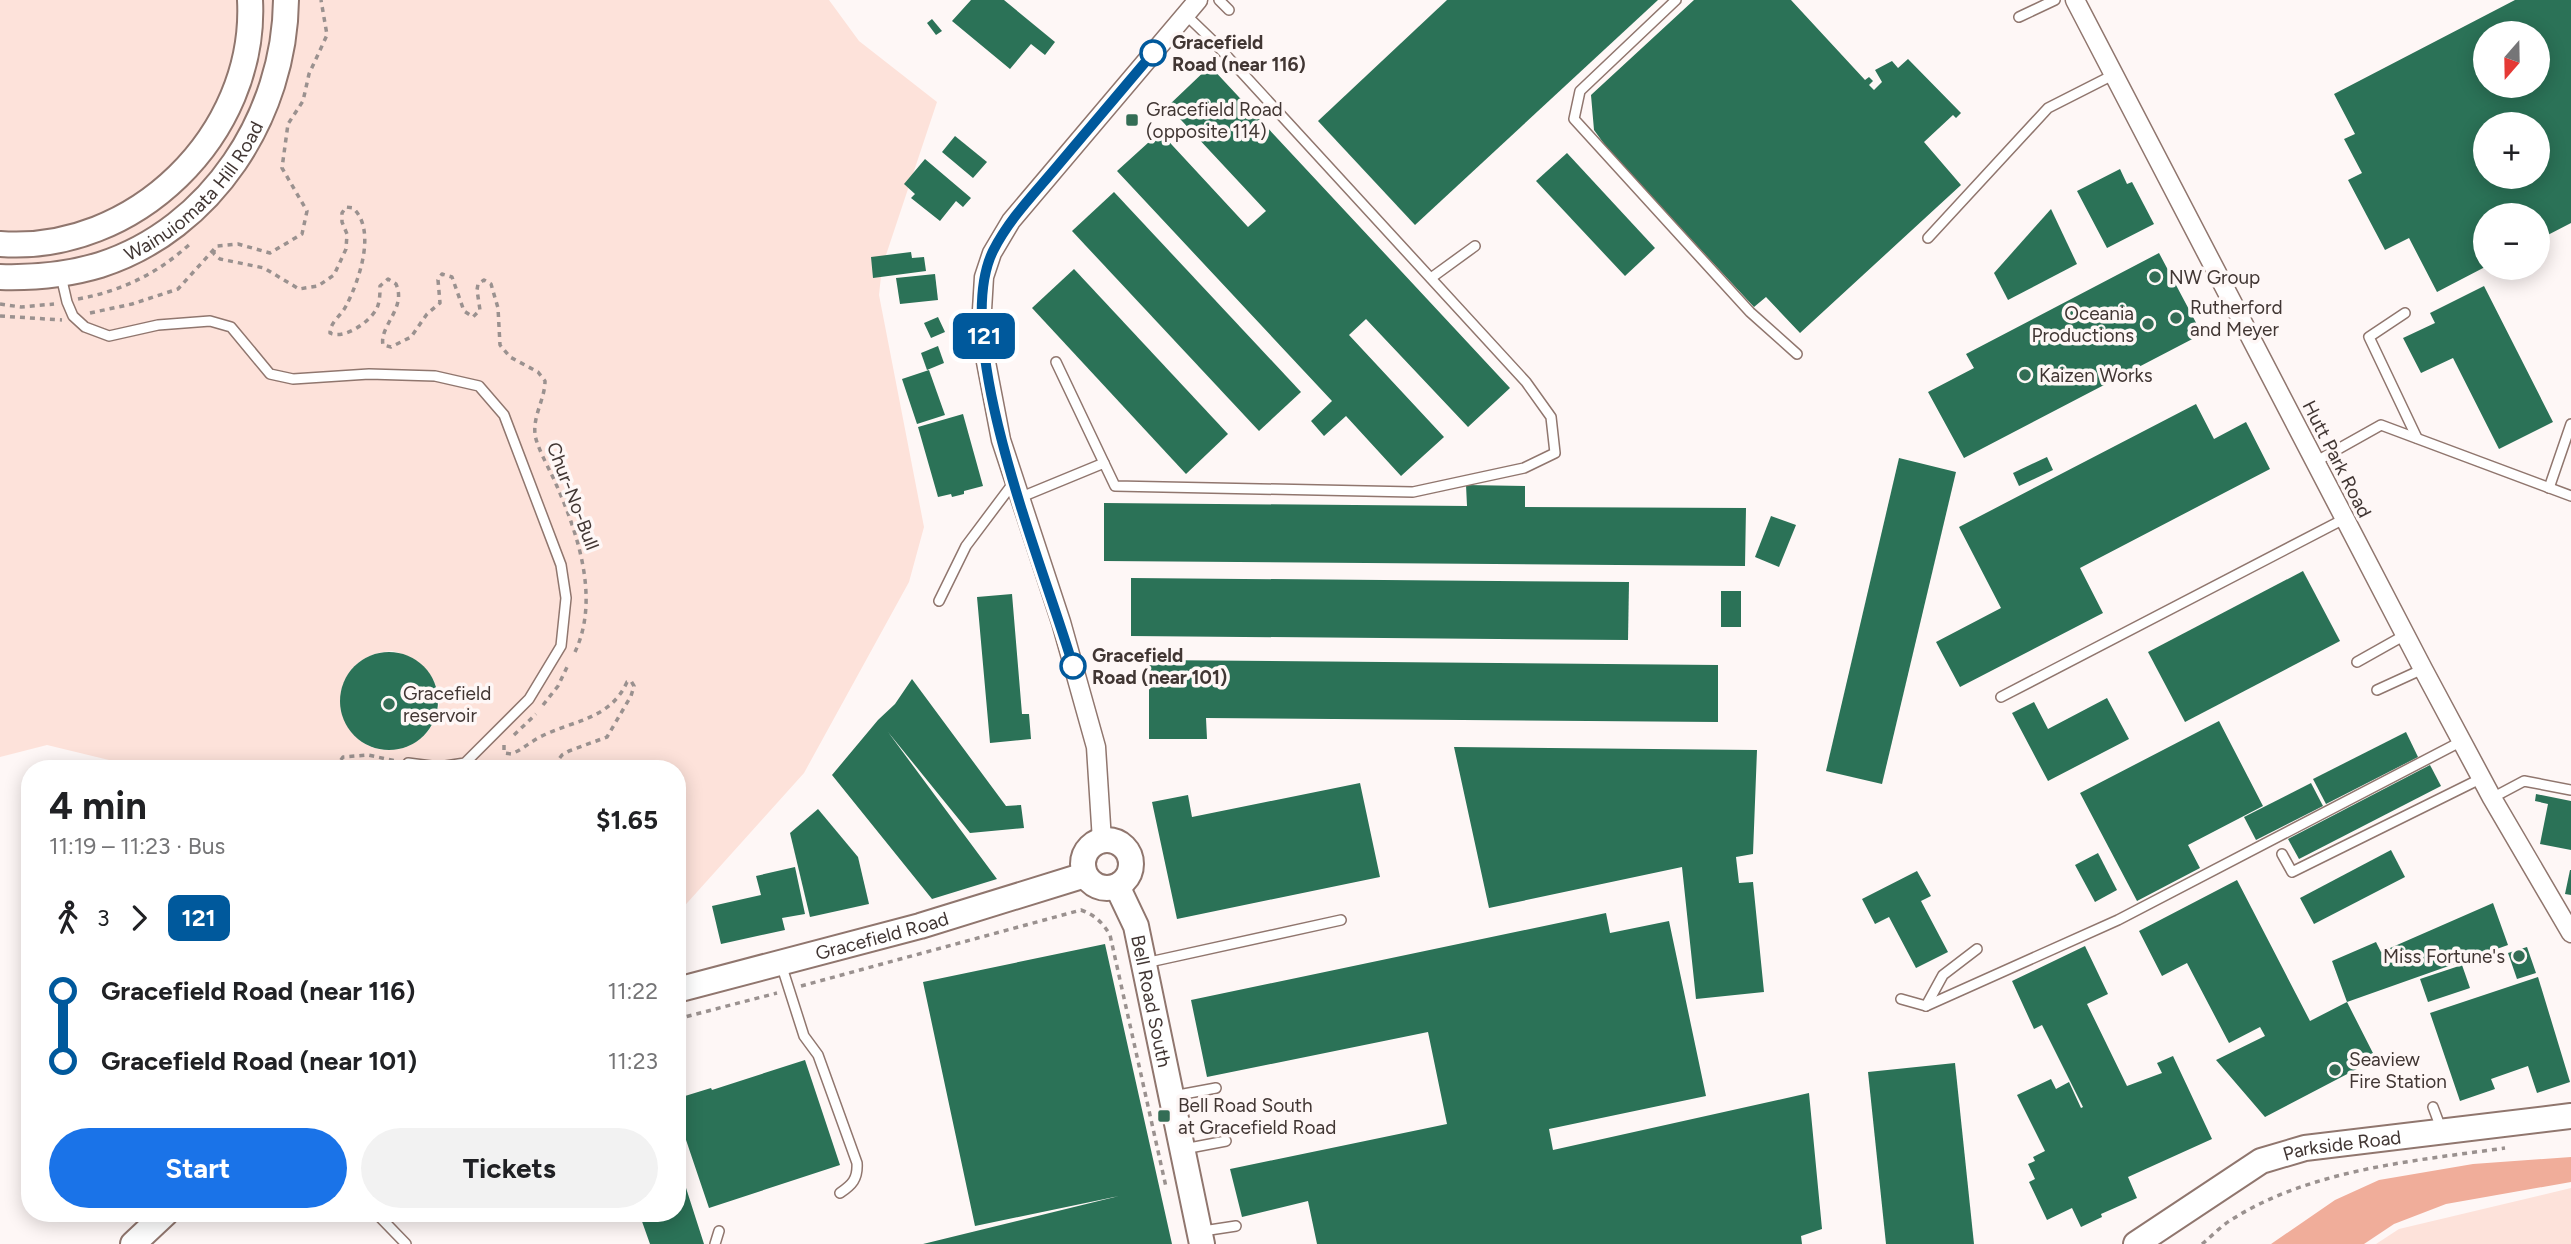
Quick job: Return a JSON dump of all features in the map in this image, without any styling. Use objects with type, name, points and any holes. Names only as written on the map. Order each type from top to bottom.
[{"type":"main road","name":"Wainuiomata Hill Road","points":[[0,244],[57,240],[111,224],[136,211],[178,179],[195,160],[222,118],[235,89],[250,27],[250,0]]},
{"type":"main road","name":"Wainuiomata Hill Road","points":[[0,277],[61,275],[100,265],[150,243],[202,202],[242,154],[264,111],[283,43],[286,0]]},
{"type":"main road","points":[[1102,841],[1118,844],[1129,857],[1129,874],[1117,886],[1099,887],[1085,875],[1084,858],[1094,845],[1102,841]]},
{"type":"main road","name":"Gracefield Road","points":[[686,988],[920,926],[1085,875]]},
{"type":"main road","name":"Bell Road South","points":[[1117,886],[1136,926],[1201,1238]]},
{"type":"main road","name":"Parkside Road","points":[[2136,1244],[2261,1161],[2283,1153],[2305,1148],[2571,1116]]},
{"type":"main road","points":[[133,1244],[156,1222]]},
{"type":"street","points":[[1102,841],[1096,747],[1060,622],[1002,440],[986,362],[982,310],[984,277],[992,253],[1012,221],[1198,0]]},
{"type":"street","name":"Hutt Park Road","points":[[2074,0],[2423,669],[2492,798],[2571,933]]},
{"type":"lane","points":[[1219,0],[1229,10]]},
{"type":"lane","points":[[1676,0],[1580,91],[1574,119],[1742,303],[1797,354]]},
{"type":"lane","points":[[2019,17],[2055,0]]},
{"type":"lane","points":[[1056,362],[1115,486],[1413,492],[1524,468],[1555,453],[1551,417],[1526,382],[1223,51],[1185,14]]},
{"type":"lane","points":[[1928,238],[2048,108],[2113,75]]},
{"type":"lane","points":[[1431,278],[1475,246]]},
{"type":"lane","points":[[61,275],[73,316],[85,327],[110,336],[158,325],[210,321],[231,327],[270,374],[293,380],[369,374],[435,376],[479,386],[504,415],[561,565],[566,598],[561,646],[529,699],[467,760]]},
{"type":"lane","points":[[2405,313],[2369,337],[2417,439]]},
{"type":"lane","points":[[2315,462],[2381,425],[2571,496]]},
{"type":"lane","points":[[2549,488],[2571,427]]},
{"type":"lane","points":[[939,601],[966,546],[1016,490],[1104,463]]},
{"type":"lane","points":[[2001,697],[2344,520]]},
{"type":"lane","points":[[2357,662],[2405,635]]},
{"type":"lane","points":[[2377,690],[2423,669]]},
{"type":"lane","points":[[1901,999],[1926,1006],[2118,920],[2462,741]]},
{"type":"lane","points":[[2282,854],[2292,872],[2482,778]]},
{"type":"lane","points":[[2492,798],[2524,782],[2571,790]]},
{"type":"lane","points":[[1143,963],[1341,920]]},
{"type":"lane","points":[[1926,1006],[1943,975],[1977,948]]},
{"type":"lane","points":[[781,962],[804,1036],[818,1055],[857,1163],[858,1173],[852,1184],[840,1193]]},
{"type":"lane","points":[[1171,1097],[1216,1088]]},
{"type":"lane","points":[[2433,1107],[2443,1132]]},
{"type":"lane","points":[[1182,1150],[1226,1141]]},
{"type":"lane","points":[[384,1222],[405,1244]]},
{"type":"lane","points":[[1201,1238],[1236,1227]]},
{"type":"lane","points":[[715,1244],[719,1231]]},
{"type":"path","name":"Chur-No-Bull","points":[[214,250],[215,256],[220,259],[264,268],[299,289],[311,288],[329,279],[336,271],[347,242],[342,213],[346,207],[353,208],[364,229],[362,263],[347,305],[330,327],[330,333],[343,335],[369,318],[378,304],[380,286],[388,279],[396,284],[399,292],[395,312],[382,339],[383,345],[391,347],[411,337],[427,314],[440,303],[438,280],[442,274],[452,277],[464,311],[470,317],[476,316],[480,310],[478,284],[487,281],[494,288],[500,321],[500,345],[510,357],[538,372],[545,381],[535,435],[573,531],[585,577],[585,616],[576,650],[555,692],[526,727],[506,741],[504,753],[516,753],[538,738],[603,710],[616,701],[628,681],[634,683],[631,696],[607,737],[569,751],[558,760]]},
{"type":"path","points":[[341,760],[343,757],[368,755],[393,760]]},
{"type":"path","points":[[1050,906],[1053,918]]},
{"type":"path","points":[[686,1017],[1081,910],[1098,920],[1110,935],[1167,1191]]},
{"type":"path","points":[[2202,1244],[2230,1220],[2285,1192],[2350,1173],[2507,1148]]},
{"type":"shaded area","points":[[0,0],[829,0],[859,41],[937,102],[882,267],[879,295],[924,527],[909,582],[804,773],[686,904],[686,760],[109,760],[47,745],[0,757]],"holes":[[[392,651],[415,660],[431,676],[436,686],[439,698],[434,722],[425,735],[407,747],[379,749],[360,741],[348,726],[342,708],[342,688],[351,671],[367,657]]]},
{"type":"shaded area","points":[[2571,1157],[2571,1182],[2446,1204],[2394,1224],[2364,1244],[2271,1244],[2335,1200],[2379,1180],[2473,1164]]},
{"type":"shaded area","points":[[2571,1188],[2571,1244],[2376,1244],[2399,1229]]},
{"type":"building","points":[[971,0],[1004,0],[1055,42],[1045,55],[1031,44],[1010,69],[952,21]]},
{"type":"building","points":[[1447,0],[1658,0],[1415,225],[1318,121]]},
{"type":"building","points":[[1694,0],[1791,0],[1865,80],[1869,77],[1873,81],[1869,85],[1874,90],[1882,82],[1875,70],[1892,61],[1898,68],[1908,59],[1961,113],[1956,118],[1953,115],[1924,142],[1961,185],[1800,333],[1766,297],[1754,307],[1610,152],[1594,130],[1591,95]]},
{"type":"building","points":[[2515,0],[2571,0],[2571,223],[2550,234],[2550,203],[2473,203],[2473,273],[2437,292],[2409,238],[2385,250],[2348,180],[2362,173],[2344,139],[2355,134],[2334,94],[2473,22],[2473,98],[2550,98],[2550,21],[2475,21]]},
{"type":"building","points":[[932,19],[942,31],[936,35],[927,23]]},
{"type":"building","points":[[1210,66],[1510,388],[1468,427],[1366,319],[1349,335],[1444,437],[1401,476],[1346,416],[1324,436],[1311,421],[1332,401],[1117,171],[1160,132],[1248,227],[1266,211],[1168,106]]},
{"type":"building","points":[[955,136],[987,162],[973,178],[942,152]]},
{"type":"building","points":[[1567,153],[1655,248],[1625,276],[1536,181]]},
{"type":"building","points":[[925,159],[971,198],[963,207],[956,201],[940,221],[911,198],[915,194],[904,184]]},
{"type":"building","points":[[2120,169],[2127,184],[2132,182],[2154,224],[2107,248],[2077,191]]},
{"type":"building","points":[[1114,192],[1301,392],[1259,431],[1072,231]]},
{"type":"building","points":[[2051,209],[2077,264],[2008,300],[1994,273]]},
{"type":"building","points":[[911,252],[912,258],[924,257],[926,271],[873,278],[871,257]]},
{"type":"building","points":[[2159,253],[2202,334],[1964,458],[1928,392],[1974,368],[1966,354]]},
{"type":"building","points":[[1074,269],[1228,434],[1186,474],[1032,308]]},
{"type":"building","points":[[935,274],[938,300],[900,304],[896,278]]},
{"type":"building","points":[[2484,286],[2553,422],[2499,449],[2453,358],[2421,373],[2403,338],[2435,323],[2430,313]]},
{"type":"building","points":[[938,317],[945,332],[931,338],[924,323]]},
{"type":"building","points":[[938,346],[944,363],[927,370],[921,353]]},
{"type":"building","points":[[929,370],[945,415],[917,424],[902,379]]},
{"type":"building","points":[[2196,404],[2214,439],[2246,422],[2270,469],[2080,568],[2103,613],[1960,687],[1936,642],[2001,608],[1959,527]]},
{"type":"building","points":[[963,414],[983,486],[952,497],[951,494],[938,497],[918,427]]},
{"type":"building","points":[[2047,457],[2053,470],[2019,486],[2013,473]]},
{"type":"building","points":[[1899,458],[1956,472],[1882,784],[1826,771]]},
{"type":"building","points":[[1466,485],[1525,486],[1525,507],[1746,508],[1745,566],[1104,561],[1104,503],[1467,506]]},
{"type":"building","points":[[1771,516],[1796,525],[1779,567],[1755,557]]},
{"type":"building","points":[[2303,571],[2340,641],[2185,722],[2148,652]]},
{"type":"building","points":[[1131,578],[1629,582],[1628,640],[1131,636]]},
{"type":"building","points":[[1721,591],[1741,591],[1741,627],[1721,627]]},
{"type":"building","points":[[1012,594],[1022,714],[1029,714],[1031,739],[990,743],[977,597]]},
{"type":"building","name":"Gracefield reservoir","points":[[389,652],[408,655],[424,666],[435,682],[438,701],[435,720],[424,736],[408,747],[389,750],[370,747],[354,736],[343,720],[340,701],[343,682],[354,666],[370,655]]},
{"type":"building","points":[[1149,660],[1718,665],[1718,722],[1206,718],[1207,739],[1149,739]]},
{"type":"building","points":[[912,679],[1006,806],[1021,805],[1024,828],[970,833],[888,732],[997,879],[932,899],[832,775],[895,704]]},
{"type":"building","points":[[2107,698],[2129,739],[2048,781],[2012,713],[2034,702],[2048,729]]},
{"type":"building","points":[[2219,721],[2263,806],[2188,845],[2200,868],[2137,901],[2080,793]]},
{"type":"building","points":[[2406,732],[2418,757],[2326,804],[2313,779]]},
{"type":"building","points":[[1454,747],[1757,750],[1753,854],[1736,857],[1739,883],[1753,882],[1764,992],[1696,999],[1682,867],[1489,908]]},
{"type":"building","points":[[2430,765],[2441,786],[2299,859],[2288,839]]},
{"type":"building","points":[[1360,783],[1380,877],[1177,919],[1152,802],[1188,795],[1192,817]]},
{"type":"building","points":[[2311,783],[2323,806],[2256,840],[2244,817]]},
{"type":"building","points":[[2536,794],[2571,801],[2571,850],[2540,844],[2548,804],[2535,801]]},
{"type":"building","points":[[818,809],[858,857],[869,904],[810,917],[790,833]]},
{"type":"building","points":[[2391,850],[2405,877],[2314,924],[2300,898]]},
{"type":"building","points":[[2098,853],[2117,890],[2095,902],[2075,865]]},
{"type":"building","points":[[795,867],[805,914],[782,918],[785,930],[721,944],[712,906],[761,895],[756,876]]},
{"type":"building","points":[[2571,870],[2571,895],[2565,894]]},
{"type":"building","points":[[1917,871],[1931,896],[1921,901],[1948,952],[1916,968],[1889,917],[1875,924],[1862,899]]},
{"type":"building","points":[[2237,880],[2310,1021],[2347,1002],[2376,1059],[2265,1117],[2216,1060],[2265,1036],[2260,1027],[2229,1043],[2187,963],[2162,976],[2139,931]]},
{"type":"building","points":[[2493,903],[2508,945],[2347,1002],[2332,961],[2376,942],[2381,952]]},
{"type":"building","points":[[1606,913],[1610,933],[1669,921],[1706,1096],[1549,1129],[1553,1150],[1809,1093],[1822,1229],[1801,1236],[1802,1244],[1317,1244],[1308,1201],[1242,1217],[1230,1169],[1447,1124],[1428,1032],[1207,1077],[1191,1000]]},
{"type":"building","points":[[1105,944],[1172,1244],[923,1244],[1119,1196],[975,1226],[923,982]]},
{"type":"building","points":[[2085,946],[2108,994],[2087,1004],[2127,1086],[2162,1073],[2157,1063],[2173,1056],[2212,1139],[2128,1177],[2137,1198],[2101,1214],[2102,1217],[2081,1227],[2072,1208],[2047,1220],[2029,1182],[2035,1179],[2028,1164],[2035,1161],[2033,1157],[2045,1151],[2017,1095],[2051,1079],[2056,1089],[2069,1082],[2081,1108],[2083,1107],[2042,1025],[2034,1029],[2012,981]]},
{"type":"building","points":[[2527,947],[2536,973],[2517,979],[2508,953]]},
{"type":"building","points":[[2462,965],[2470,988],[2428,1002],[2420,979]]},
{"type":"building","points":[[2538,977],[2570,1082],[2537,1093],[2528,1066],[2491,1079],[2495,1089],[2460,1101],[2430,1013]]},
{"type":"building","points":[[805,1060],[840,1165],[709,1208],[686,1140],[686,1096],[711,1088],[712,1090]]},
{"type":"building","points":[[1955,1063],[1974,1244],[1886,1244],[1868,1072]]},
{"type":"building","points":[[686,1188],[704,1244],[650,1244],[642,1222],[686,1222]]},
{"type":"bus line","name":"121","points":[[1073,666],[1002,440],[986,362],[982,310],[984,277],[992,253],[1012,221],[1153,53]]},
{"type":"place","name":"Gracefield Road (near 116)","points":[[1153,53]]},
{"type":"place","name":"Gracefield Road (opposite 114)","points":[[1132,120]]},
{"type":"place","name":"NW Group","points":[[2155,277]]},
{"type":"place","name":"Rutherford and Meyer","points":[[2176,318]]},
{"type":"place","name":"Oceania Productions","points":[[2148,324]]},
{"type":"place","name":"Kaizen Works","points":[[2025,375]]},
{"type":"place","name":"Gracefield Road (near 101)","points":[[1073,666]]},
{"type":"place","name":"Gracefield reservoir","points":[[389,704]]},
{"type":"place","name":"Miss Fortune's","points":[[2519,956]]},
{"type":"place","name":"Seaview Fire Station","points":[[2335,1070]]},
{"type":"place","name":"Bell Road South at Gracefield Road","points":[[1164,1116]]}]
